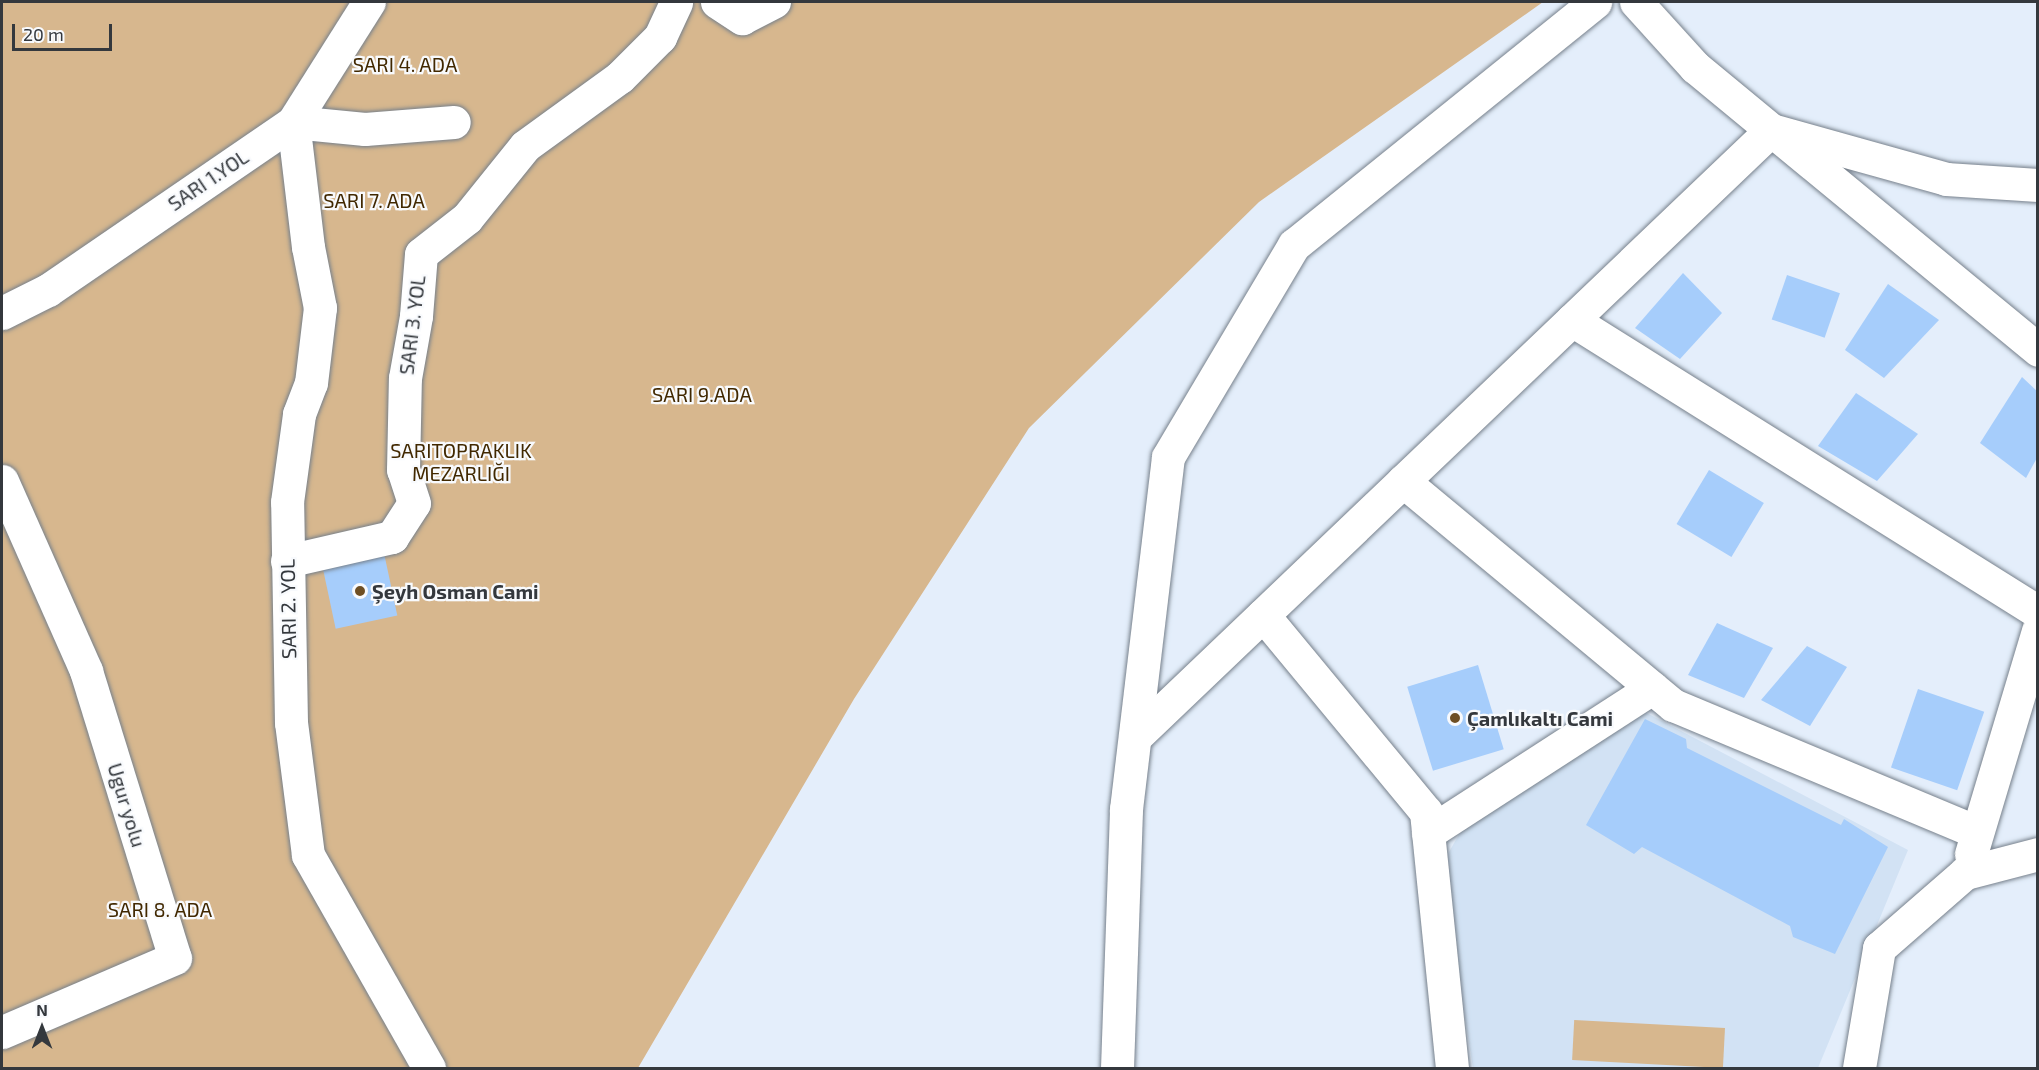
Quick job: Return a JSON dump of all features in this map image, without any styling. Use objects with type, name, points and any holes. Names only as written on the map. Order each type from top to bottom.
[{"type":"street","name":"SARI 1.YOL","points":[[2,313],[48,290],[293,122],[369,2]]},
{"type":"street","name":"SARI 3. YOL","points":[[287,561],[392,537],[414,503],[403,470],[404,401],[421,254],[467,218],[525,146],[620,77],[660,37],[676,2]]},
{"type":"street","points":[[717,2],[742,18],[774,2]]},
{"type":"street","points":[[1117,1068],[1126,810],[1168,457],[1294,244],[1595,2]]},
{"type":"street","points":[[1636,2],[1695,67],[2037,350]]},
{"type":"street","points":[[293,122],[365,129],[454,122]]},
{"type":"street","name":"SARI 2. YOL","points":[[293,122],[308,247],[320,308],[311,383],[299,414],[287,502],[291,723],[308,855],[429,1068]]},
{"type":"street","points":[[1135,737],[1771,130]]},
{"type":"street","points":[[1771,130],[1946,179],[2037,185]]},
{"type":"street","points":[[1572,320],[2037,612]]},
{"type":"street","name":"Ugur yolu","points":[[2,481],[86,671],[175,958],[2,1032]]},
{"type":"street","points":[[1403,481],[1673,705],[1977,832]]},
{"type":"street","points":[[1263,615],[1426,812],[1452,1068]]},
{"type":"street","points":[[1965,873],[2037,631]]},
{"type":"street","points":[[1428,832],[1652,688]]},
{"type":"street","points":[[1860,1068],[1879,948],[1965,873],[2037,854]]},
{"type":"shaded area","points":[[1641,710],[1908,850],[1818,1068],[1473,1068],[1441,866],[1461,831]]},
{"type":"green space","name":"SARITOPRAKLIK MEZARLIĞI","points":[[2,2],[1543,2],[1259,202],[1029,428],[854,699],[638,1068],[2,1068]]},
{"type":"green space","points":[[1574,1020],[1725,1028],[1723,1068],[1572,1060]]},
{"type":"building","points":[[1683,273],[1722,313],[1680,359],[1635,328]]},
{"type":"building","points":[[1787,275],[1840,293],[1825,338],[1772,319]]},
{"type":"building","points":[[1888,284],[1939,320],[1884,378],[1845,350]]},
{"type":"building","points":[[2022,377],[2038,392],[2038,456],[2026,478],[1980,443]]},
{"type":"building","points":[[1856,393],[1918,434],[1877,481],[1818,446]]},
{"type":"building","points":[[1709,470],[1764,503],[1731,557],[1677,524]]},
{"type":"building","name":"Şeyh Osman Cami","points":[[384,553],[397,616],[336,629],[322,566]]},
{"type":"building","points":[[1717,623],[1773,648],[1744,698],[1688,675]]},
{"type":"building","points":[[1807,646],[1847,667],[1810,726],[1761,700]]},
{"type":"building","name":"Çamlıkaltı Cami","points":[[1478,665],[1504,749],[1433,771],[1407,687]]},
{"type":"building","points":[[1918,689],[1984,712],[1957,790],[1891,767]]},
{"type":"building","points":[[1645,719],[1686,739],[1687,748],[1841,825],[1844,819],[1888,847],[1835,954],[1793,937],[1790,926],[1642,847],[1634,854],[1586,825]]},
{"type":"place","name":"Şeyh Osman Cami","points":[[360,591]]},
{"type":"place","name":"Çamlıkaltı Cami","points":[[1455,718]]},
{"type":"park label","name":"SARI 4. ADA","points":[[405,64]]},
{"type":"park label","name":"SARI 7. ADA","points":[[374,200]]},
{"type":"park label","name":"SARI 9.ADA","points":[[702,394]]},
{"type":"park label","name":"SARI 8. ADA","points":[[160,909]]}]
